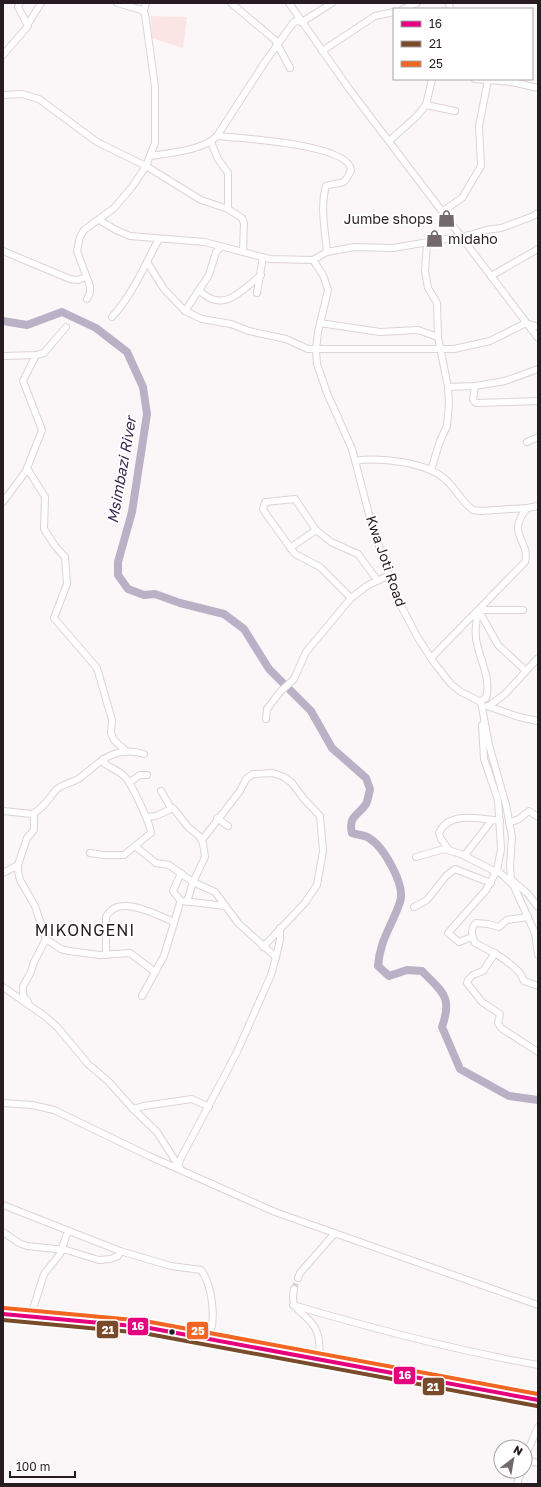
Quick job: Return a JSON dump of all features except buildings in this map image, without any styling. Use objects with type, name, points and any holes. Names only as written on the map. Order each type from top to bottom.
[{"type":"main road","points":[[3,1314],[136,1326],[538,1400]]},
{"type":"street","points":[[20,3],[18,7],[28,24]]},
{"type":"street","points":[[3,55],[28,24],[41,3]]},
{"type":"street","points":[[117,3],[144,12]]},
{"type":"street","points":[[87,299],[90,293],[90,286],[77,251],[78,243],[84,230],[114,208],[132,187],[146,166],[155,143],[155,88],[144,12],[146,3]]},
{"type":"street","points":[[231,3],[278,44],[290,68]]},
{"type":"street","points":[[289,3],[322,50],[538,338]]},
{"type":"street","points":[[151,156],[202,146],[210,142],[217,136],[292,23],[296,21],[302,22],[332,3]]},
{"type":"street","points":[[411,6],[417,3]]},
{"type":"street","points":[[322,50],[376,16],[393,12]]},
{"type":"street","points":[[390,141],[416,117],[426,105],[432,80]]},
{"type":"street","points":[[443,211],[462,198],[481,166],[479,126],[488,80],[504,80],[538,88]]},
{"type":"street","points":[[3,95],[15,94],[35,98],[97,142],[146,166],[200,200],[228,209],[242,218],[244,223],[243,251]]},
{"type":"street","points":[[426,105],[455,111]]},
{"type":"street","points":[[217,136],[243,139],[270,139],[283,144],[328,151],[340,156],[348,162],[351,170],[345,180],[338,185],[326,186],[324,221],[328,252]]},
{"type":"street","points":[[210,142],[216,155],[228,173],[228,209]]},
{"type":"street","points":[[99,220],[130,236],[205,242],[276,260],[314,260],[328,252],[354,247],[393,248],[427,244],[461,237],[486,230],[501,228],[531,217],[538,212]]},
{"type":"street","points":[[112,318],[123,304],[159,239]]},
{"type":"street","points":[[427,244],[425,271],[428,288],[437,303],[439,349],[448,388],[447,426],[440,441],[431,470]]},
{"type":"street","points":[[185,311],[212,269],[216,252],[221,247]]},
{"type":"street","points":[[491,276],[538,249]]},
{"type":"street","points":[[3,251],[70,279],[78,280],[86,277]]},
{"type":"street","points":[[257,293],[261,275],[262,257]]},
{"type":"street","name":"Kwa Joti Road","points":[[314,260],[326,281],[328,290],[320,322],[316,350],[319,372],[352,449],[388,576],[403,609],[418,638],[450,684],[465,695],[489,706],[519,718],[538,721]]},
{"type":"street","points":[[147,262],[164,289],[185,311],[202,319],[231,324],[249,331],[286,339],[303,348],[316,350],[358,348],[439,349],[469,347],[482,343],[526,323],[538,326]]},
{"type":"street","points":[[199,290],[214,299],[228,300],[234,298],[261,275]]},
{"type":"street","points":[[320,322],[380,332],[418,330],[438,337]]},
{"type":"street","points":[[3,356],[36,356],[44,353],[66,328]]},
{"type":"street","points":[[4,499],[16,487],[27,468],[42,430],[23,382],[36,356]]},
{"type":"street","points":[[448,388],[475,386],[505,381],[538,369]]},
{"type":"street","points":[[475,386],[473,400],[476,403],[538,401]]},
{"type":"street","points":[[527,442],[538,437]]},
{"type":"street","points":[[355,462],[402,462],[431,470],[447,480],[473,510],[482,511],[538,506]]},
{"type":"street","points":[[27,468],[45,497],[44,529],[55,546],[65,557],[67,584],[54,618],[97,668],[112,720],[111,733],[114,740],[126,752]]},
{"type":"street","points":[[351,598],[322,569],[300,558],[290,548],[263,509],[265,502],[295,500],[316,530],[331,542],[358,554],[377,580]]},
{"type":"street","points":[[431,658],[525,562],[525,554],[517,526],[522,514],[527,508]]},
{"type":"street","points":[[290,548],[316,530]]},
{"type":"street","points":[[266,719],[267,709],[280,692],[294,679],[306,652],[351,598],[377,580],[388,576]]},
{"type":"street","points":[[479,610],[508,608],[523,610]]},
{"type":"street","points":[[479,610],[498,645],[526,671]]},
{"type":"street","points":[[479,610],[476,634],[478,648],[486,670],[488,690],[486,698],[481,702],[484,720],[512,837],[510,866],[512,883],[537,940],[538,955]]},
{"type":"street","points":[[489,706],[505,694],[538,658]]},
{"type":"street","points":[[472,937],[459,942],[448,933],[480,900],[496,871],[502,843],[498,800],[484,759],[482,729],[484,720]]},
{"type":"street","points":[[3,811],[26,814],[34,813],[57,789],[80,778],[94,764],[103,759],[115,754],[126,752],[144,754]]},
{"type":"street","points":[[90,853],[103,855],[124,855],[136,847],[151,833],[147,817],[137,800],[130,782],[120,773],[105,764],[103,759]]},
{"type":"street","points":[[202,840],[217,818],[237,795],[246,779],[253,774],[273,773],[292,783],[304,799],[320,816],[323,851],[319,881],[311,896],[263,947]]},
{"type":"street","points":[[130,782],[140,775],[147,775]]},
{"type":"street","points":[[161,791],[171,808],[175,810],[188,827],[202,840],[205,857],[192,882],[187,902]]},
{"type":"street","points":[[147,817],[156,816],[171,808]]},
{"type":"street","points":[[509,823],[519,819],[529,811],[538,817]]},
{"type":"street","points":[[34,813],[34,830],[27,838],[18,865],[20,880],[35,906],[46,939],[58,948],[69,951],[106,955],[119,952],[130,953],[155,972]]},
{"type":"street","points":[[217,818],[228,826]]},
{"type":"street","points":[[449,850],[439,836],[444,826],[461,818],[500,821]]},
{"type":"street","points":[[465,855],[492,820]]},
{"type":"street","points":[[136,847],[156,863],[169,865],[181,872],[192,882],[215,892],[239,924],[276,957]]},
{"type":"street","points":[[416,857],[438,850],[449,850],[465,855],[496,871],[528,894],[538,907]]},
{"type":"street","points":[[3,873],[18,865]]},
{"type":"street","points":[[414,907],[427,900],[446,876],[455,869],[490,883]]},
{"type":"street","points":[[181,872],[173,891],[180,900],[225,906]]},
{"type":"street","points":[[142,996],[164,956],[180,900]]},
{"type":"street","points":[[106,955],[106,917],[108,913],[115,909],[123,906],[133,907],[174,922]]},
{"type":"street","points":[[528,917],[507,920],[499,927],[476,923],[472,930],[472,937],[475,943],[495,953],[514,967],[523,980],[538,986]]},
{"type":"street","points":[[180,1167],[182,1156],[237,1052],[263,995],[274,968],[280,940],[280,928]]},
{"type":"street","points":[[32,1007],[24,998],[22,989],[46,939]]},
{"type":"street","points":[[495,953],[483,971],[473,975],[468,980],[468,983],[482,1002],[500,1014],[498,1023],[501,1028],[538,1052]]},
{"type":"street","points":[[3,987],[46,1017],[58,1028],[83,1058],[108,1081],[133,1109],[157,1132],[180,1167]]},
{"type":"street","points":[[133,1109],[144,1106],[192,1100],[209,1107]]},
{"type":"street","points":[[3,1103],[32,1105],[54,1110],[275,1212],[538,1305]]},
{"type":"street","points":[[3,1212],[5,1206],[120,1251],[172,1266],[201,1270],[206,1278],[214,1320],[211,1331]]},
{"type":"street","points":[[33,1309],[44,1274],[62,1250],[68,1231]]},
{"type":"street","points":[[3,1232],[21,1244],[62,1250],[104,1260],[115,1258],[118,1256],[120,1251]]},
{"type":"street","points":[[298,1278],[300,1273],[316,1252],[335,1233]]},
{"type":"street","points":[[294,1289],[292,1298],[293,1304],[314,1326],[320,1348],[319,1360]]},
{"type":"street","points":[[293,1304],[357,1324],[462,1350],[538,1365]]},
{"type":"street","points":[[533,1439],[538,1426]]},
{"type":"shaded area","points":[[151,16],[187,17],[183,48],[152,38]]},
{"type":"waterway","name":"Msimbazi River","points":[[3,321],[27,325],[62,312],[96,328],[127,352],[143,387],[147,414],[132,512],[118,562],[118,575],[128,589],[144,595],[155,594],[180,603],[224,614],[244,629],[269,669],[311,711],[332,748],[366,778],[370,789],[368,799],[366,804],[354,817],[351,823],[352,833],[367,837],[381,850],[397,877],[401,895],[397,911],[381,948],[378,966],[389,976],[407,970],[422,971],[444,995],[446,1008],[442,1027],[460,1069],[509,1096],[538,1100]]},
{"type":"waterway","points":[[3,1308],[114,1320]]},
{"type":"tunnel","points":[[294,1289],[298,1278]]},
{"type":"transit line","name":"25","points":[[4,1308],[145,1321],[538,1394]]},
{"type":"transit line","name":"16","points":[[3,1314],[144,1327],[538,1400]]},
{"type":"transit line","name":"21","points":[[3,1320],[143,1333],[537,1406]]},
{"type":"place","name":"Jumbe shops","points":[[446,219]]},
{"type":"place","name":"midaho","points":[[435,239]]},
{"type":"district","name":"MIKONGENI","points":[[85,930]]}]
